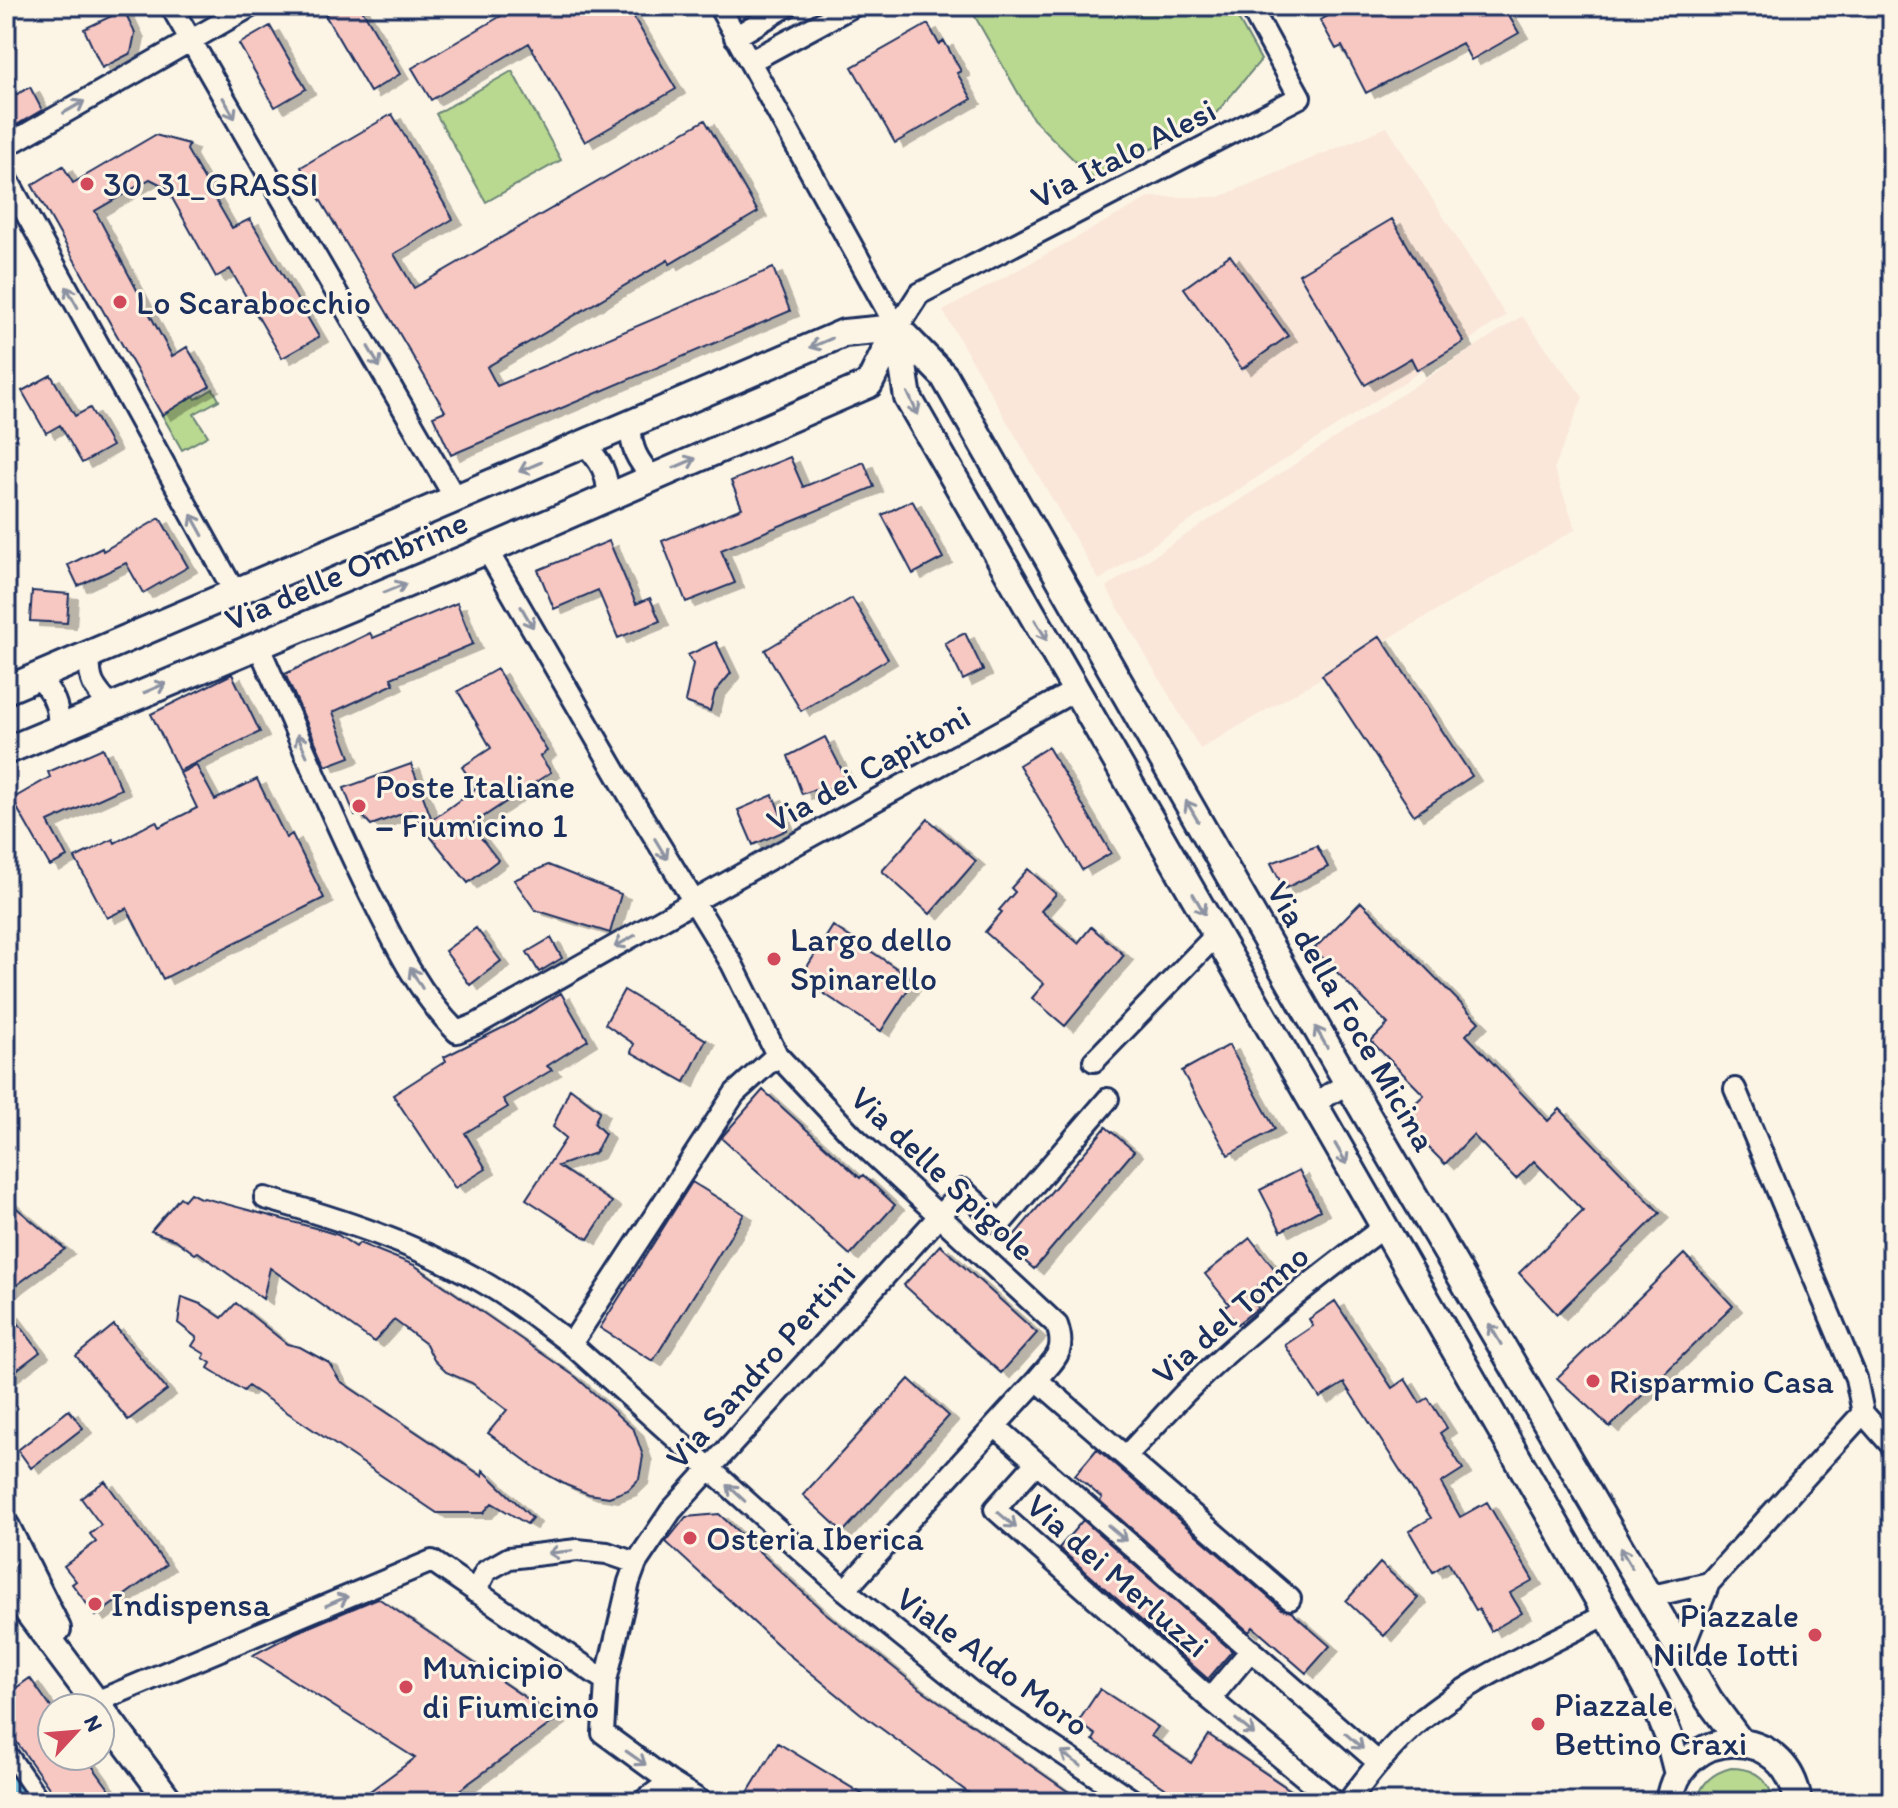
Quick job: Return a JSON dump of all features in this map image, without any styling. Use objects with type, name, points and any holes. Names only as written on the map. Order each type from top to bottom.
[{"type":"street","points":[[171,6],[455,498]]},
{"type":"street","points":[[6,146],[251,6]]},
{"type":"street","name":"Via della Foce Micina","points":[[719,6],[897,328],[944,376],[1348,1083],[1709,1700],[1741,1743],[1762,1749],[1779,1761],[1792,1779],[1798,1802]]},
{"type":"street","points":[[735,37],[787,6]]},
{"type":"street","points":[[751,61],[853,6]]},
{"type":"street","name":"Via Italo Alesi","points":[[897,328],[919,294],[1300,97],[1250,6]]},
{"type":"street","points":[[6,177],[235,593]]},
{"type":"street","name":"Via della Foce Micina","points":[[897,328],[908,398],[1607,1614],[1654,1700],[1668,1735],[1678,1774]]},
{"type":"street","name":"Via delle Ombrine","points":[[6,690],[844,333],[897,328]]},
{"type":"street","name":"Via delle Ombrine","points":[[6,751],[487,550],[869,384],[897,328]]},
{"type":"street","points":[[631,424],[630,443],[637,460],[653,478]]},
{"type":"street","points":[[584,444],[601,461],[608,479],[608,497]]},
{"type":"street","points":[[487,550],[629,795],[732,964],[777,1055],[735,1093],[571,1344]]},
{"type":"street","name":"Via dei Capitoni","points":[[258,645],[351,856],[393,941],[434,1010],[457,1032],[477,1024],[1076,690]]},
{"type":"street","points":[[90,654],[89,674],[94,688],[111,707]]},
{"type":"street","points":[[37,676],[51,690],[59,712],[58,729]]},
{"type":"street","points":[[1094,1061],[1217,934]]},
{"type":"street","name":"Via delle Spigole","points":[[777,1055],[852,1135],[1057,1325],[1062,1338],[1060,1353],[1037,1380]]},
{"type":"street","points":[[1312,1105],[1348,1083]]},
{"type":"street","points":[[1735,1089],[1856,1378],[1863,1413],[1892,1446]]},
{"type":"street","name":"Via Sandro Pertini","points":[[670,1782],[603,1733],[606,1681],[636,1563],[671,1511],[963,1190],[1000,1224],[1108,1099]]},
{"type":"street","name":"Viale Aldo Moro","points":[[265,1198],[335,1218],[439,1259],[484,1282],[571,1344],[845,1590],[974,1694],[1135,1802]]},
{"type":"street","name":"Via del Tonno","points":[[1126,1456],[1186,1392],[1249,1335],[1316,1278],[1384,1227]]},
{"type":"street","points":[[845,1590],[1037,1380],[1290,1599]]},
{"type":"street","points":[[1681,1653],[1709,1583],[1863,1413]]},
{"type":"street","name":"Via dei Merluzzi","points":[[995,1426],[1379,1763]]},
{"type":"street","name":"Via dei Merluzzi","points":[[1036,1463],[995,1509],[1210,1699],[1335,1802]]},
{"type":"street","points":[[6,1527],[90,1692]]},
{"type":"street","points":[[475,1592],[486,1571],[509,1558],[577,1550],[607,1553],[636,1563]]},
{"type":"street","points":[[97,1692],[265,1631],[432,1561],[606,1681]]},
{"type":"street","points":[[6,1582],[89,1692]]},
{"type":"street","points":[[1648,1597],[1709,1583]]},
{"type":"street","points":[[1348,1802],[1410,1730],[1445,1703],[1496,1672],[1607,1614]]},
{"type":"street","name":"Via dei Merluzzi","points":[[1210,1699],[1251,1650]]},
{"type":"street","points":[[116,1728],[170,1802]]},
{"type":"street","points":[[1669,1802],[1678,1774],[1692,1758],[1710,1747],[1741,1743]]},
{"type":"street","points":[[6,1750],[42,1802]]},
{"type":"street","points":[[642,1802],[670,1782],[702,1802]]},
{"type":"shaded area","points":[[1387,127],[1506,316],[1099,580],[943,311],[1150,197],[1219,197]]},
{"type":"shaded area","points":[[1522,316],[1583,397],[1554,469],[1576,529],[1200,749],[1106,587]]},
{"type":"green space","points":[[969,6],[1231,6],[1261,60],[1212,118],[1093,179],[1033,119]]},
{"type":"green space","points":[[512,71],[561,160],[486,202],[436,114]]},
{"type":"green space","name":"Lo Scarabocchio","points":[[213,389],[219,400],[194,414],[208,436],[182,450],[162,415]]},
{"type":"green space","points":[[1731,1768],[1747,1770],[1759,1776],[1774,1802],[1697,1802],[1708,1780]]},
{"type":"water","points":[[6,1760],[34,1802],[6,1802]]},
{"type":"building","points":[[340,6],[360,6],[400,74],[370,92],[325,15]]},
{"type":"building","points":[[495,6],[627,6],[676,89],[585,142],[529,43],[431,100],[412,68],[501,16]]},
{"type":"building","points":[[1347,6],[1503,6],[1519,33],[1471,60],[1462,43],[1366,93],[1342,46],[1336,49],[1320,20]]},
{"type":"building","points":[[124,10],[135,33],[131,53],[102,68],[84,29]]},
{"type":"building","points":[[928,24],[939,44],[944,41],[972,99],[895,143],[852,67]]},
{"type":"building","points":[[270,26],[306,89],[275,107],[239,44]]},
{"type":"building","points":[[30,87],[42,110],[6,131],[6,100]]},
{"type":"building","points":[[392,114],[453,219],[394,254],[414,288],[705,120],[758,212],[670,264],[668,260],[487,367],[497,386],[773,268],[790,311],[451,455],[433,416],[445,411],[301,167]]},
{"type":"building","points":[[155,135],[189,144],[187,150],[232,228],[250,219],[319,337],[282,358],[230,269],[216,277],[166,187],[150,179],[95,211],[172,356],[187,347],[210,386],[162,415],[32,185],[63,166],[73,183]]},
{"type":"building","points":[[1392,219],[1464,342],[1417,370],[1411,358],[1365,385],[1299,274]]},
{"type":"building","points":[[1230,255],[1288,336],[1242,369],[1184,288]]},
{"type":"building","points":[[51,375],[75,416],[90,408],[112,446],[82,463],[60,425],[46,433],[22,391]]},
{"type":"building","points":[[790,457],[803,487],[864,462],[874,487],[721,550],[735,583],[686,602],[662,541],[742,508],[731,481]]},
{"type":"building","points":[[912,500],[943,558],[913,574],[882,515]]},
{"type":"building","points":[[160,518],[188,567],[143,593],[126,563],[78,586],[68,565],[102,548],[103,551]]},
{"type":"building","points":[[609,541],[636,604],[650,598],[660,621],[618,638],[598,590],[554,609],[538,570]]},
{"type":"building","points":[[32,591],[69,594],[67,623],[30,621]]},
{"type":"building","points":[[852,598],[888,659],[801,711],[765,650]]},
{"type":"building","points":[[457,603],[473,644],[391,678],[394,684],[333,712],[350,757],[326,766],[285,674],[370,633],[373,638]]},
{"type":"building","points":[[965,633],[983,670],[963,680],[945,643]]},
{"type":"building","points":[[1380,636],[1472,776],[1414,815],[1322,675]]},
{"type":"building","points":[[716,642],[731,673],[715,692],[710,711],[685,702],[693,664],[688,655]]},
{"type":"building","points":[[497,669],[547,751],[540,756],[551,772],[471,825],[498,860],[468,883],[410,811],[371,825],[361,814],[355,816],[344,788],[411,764],[432,820],[476,788],[462,767],[491,748],[458,691]]},
{"type":"building","points":[[232,674],[260,732],[179,771],[151,714]]},
{"type":"building","points":[[825,737],[847,780],[827,790],[822,787],[802,794],[788,756]]},
{"type":"building","points":[[1048,747],[1111,853],[1082,870],[1019,765]]},
{"type":"building","points":[[103,748],[121,789],[48,822],[67,857],[50,866],[12,799],[50,777],[48,772]]},
{"type":"building","points":[[196,765],[215,800],[257,779],[286,838],[292,834],[324,898],[163,979],[127,908],[107,918],[75,858],[113,839],[115,843],[156,821],[159,827],[197,808],[180,773]]},
{"type":"building","points":[[773,795],[787,830],[753,845],[738,810]]},
{"type":"building","points":[[928,819],[976,861],[930,914],[882,871]]},
{"type":"building","points":[[1317,846],[1328,867],[1284,889],[1271,863]]},
{"type":"building","points":[[548,865],[621,894],[610,933],[535,910],[514,880]]},
{"type":"building","points":[[1028,869],[1056,894],[1041,911],[1078,943],[1091,927],[1124,955],[1065,1026],[1032,998],[1044,984],[985,932],[1015,892],[1011,888]]},
{"type":"building","points":[[1361,902],[1479,1022],[1466,1035],[1548,1121],[1560,1109],[1660,1213],[1557,1314],[1519,1273],[1583,1211],[1534,1161],[1516,1179],[1473,1135],[1445,1164],[1399,1118],[1424,1095],[1371,1041],[1388,1024],[1314,949]]},
{"type":"building","points":[[833,926],[914,980],[881,1031],[800,978]]},
{"type":"building","points":[[476,928],[501,961],[470,985],[445,951]]},
{"type":"building","points":[[551,938],[562,958],[539,972],[527,952]]},
{"type":"building","points":[[624,990],[706,1040],[685,1082],[631,1052],[634,1044],[605,1024]]},
{"type":"building","points":[[561,993],[588,1040],[547,1066],[552,1070],[503,1099],[508,1107],[465,1133],[486,1169],[455,1188],[393,1095],[446,1061],[444,1057],[512,1023]]},
{"type":"building","points":[[1229,1045],[1275,1129],[1228,1155],[1182,1071]]},
{"type":"building","points":[[570,1088],[600,1111],[594,1123],[605,1134],[595,1153],[558,1166],[612,1202],[588,1239],[526,1199],[566,1138],[553,1127]]},
{"type":"building","points":[[763,1090],[860,1178],[863,1175],[895,1205],[850,1255],[721,1138]]},
{"type":"building","points":[[1106,1127],[1134,1151],[1034,1269],[1006,1245]]},
{"type":"building","points":[[1299,1170],[1320,1210],[1281,1231],[1260,1190]]},
{"type":"building","points":[[692,1182],[744,1214],[653,1361],[600,1328]]},
{"type":"building","points":[[190,1193],[202,1199],[338,1235],[356,1247],[359,1243],[414,1265],[576,1377],[634,1430],[643,1456],[639,1479],[628,1490],[609,1497],[589,1494],[566,1485],[537,1469],[488,1433],[507,1410],[472,1383],[446,1372],[434,1360],[426,1344],[394,1320],[374,1342],[270,1268],[263,1299],[198,1252],[195,1254],[176,1240],[151,1231],[180,1197],[184,1200]]},
{"type":"building","points":[[6,1199],[65,1249],[6,1293]]},
{"type":"building","points":[[1250,1238],[1276,1271],[1247,1295],[1258,1308],[1237,1324],[1224,1308],[1229,1304],[1205,1274]]},
{"type":"building","points":[[940,1245],[1037,1333],[1001,1373],[904,1285]]},
{"type":"building","points":[[1684,1254],[1733,1306],[1610,1427],[1557,1378]]},
{"type":"building","points":[[182,1297],[203,1305],[222,1318],[236,1303],[287,1344],[300,1347],[329,1363],[340,1381],[482,1476],[483,1470],[532,1518],[527,1524],[492,1503],[483,1513],[437,1513],[248,1386],[244,1391],[208,1368],[211,1363],[203,1358],[205,1354],[192,1346],[197,1338],[178,1323]]},
{"type":"building","points":[[1335,1301],[1392,1388],[1405,1379],[1420,1403],[1428,1398],[1447,1428],[1440,1433],[1463,1469],[1441,1483],[1460,1517],[1487,1502],[1533,1580],[1510,1593],[1522,1613],[1491,1631],[1448,1562],[1433,1572],[1409,1531],[1431,1518],[1344,1383],[1320,1398],[1285,1345],[1313,1326],[1309,1319]]},
{"type":"building","points":[[6,1307],[40,1352],[6,1378]]},
{"type":"building","points":[[114,1325],[167,1390],[128,1420],[76,1356]]},
{"type":"building","points":[[909,1379],[949,1416],[843,1532],[803,1495]]},
{"type":"building","points":[[69,1410],[83,1428],[31,1468],[18,1450]]},
{"type":"building","points":[[1097,1449],[1282,1609],[1291,1612],[1330,1646],[1306,1673],[1253,1627],[1249,1632],[1100,1501],[1102,1498],[1075,1475]]},
{"type":"building","points":[[105,1481],[166,1565],[96,1616],[72,1584],[76,1581],[64,1566],[96,1542],[90,1534],[101,1525],[81,1498]]},
{"type":"building","points":[[719,1514],[823,1611],[918,1687],[1083,1802],[981,1802],[860,1713],[788,1654],[666,1542],[686,1517]]},
{"type":"building","points":[[1083,1520],[1232,1651],[1208,1679],[1059,1548]]},
{"type":"building","points":[[1380,1563],[1418,1598],[1384,1636],[1346,1601]]},
{"type":"building","name":"Municipio di Fiumicino","points":[[378,1598],[557,1719],[443,1802],[355,1802],[415,1758],[253,1655],[295,1633]]},
{"type":"building","points":[[30,1678],[40,1692],[36,1692],[36,1769],[6,1727],[6,1695]]},
{"type":"building","points":[[1100,1689],[1158,1727],[1151,1736],[1191,1763],[1209,1735],[1308,1802],[1186,1802],[1093,1740],[1096,1735],[1078,1722]]},
{"type":"building","points":[[778,1743],[875,1802],[742,1802]]},
{"type":"building","points":[[38,1772],[97,1772],[109,1789],[91,1802],[59,1802]]},
{"type":"place","name":"30_31_GRASSI","points":[[87,184]]},
{"type":"place","name":"Lo Scarabocchio","points":[[120,302]]},
{"type":"place","name":"Poste Italiane – Fiumicino 1","points":[[359,806]]},
{"type":"place","name":"Largo dello Spinarello","points":[[774,959]]},
{"type":"place","name":"Risparmio Casa","points":[[1593,1381]]},
{"type":"place","name":"Osteria Iberica","points":[[690,1538]]},
{"type":"place","name":"Indispensa","points":[[95,1604]]},
{"type":"place","name":"Piazzale Nilde Iotti","points":[[1815,1635]]},
{"type":"place","name":"Municipio di Fiumicino","points":[[406,1687]]},
{"type":"place","name":"Piazzale Bettino Craxi","points":[[1538,1724]]}]
